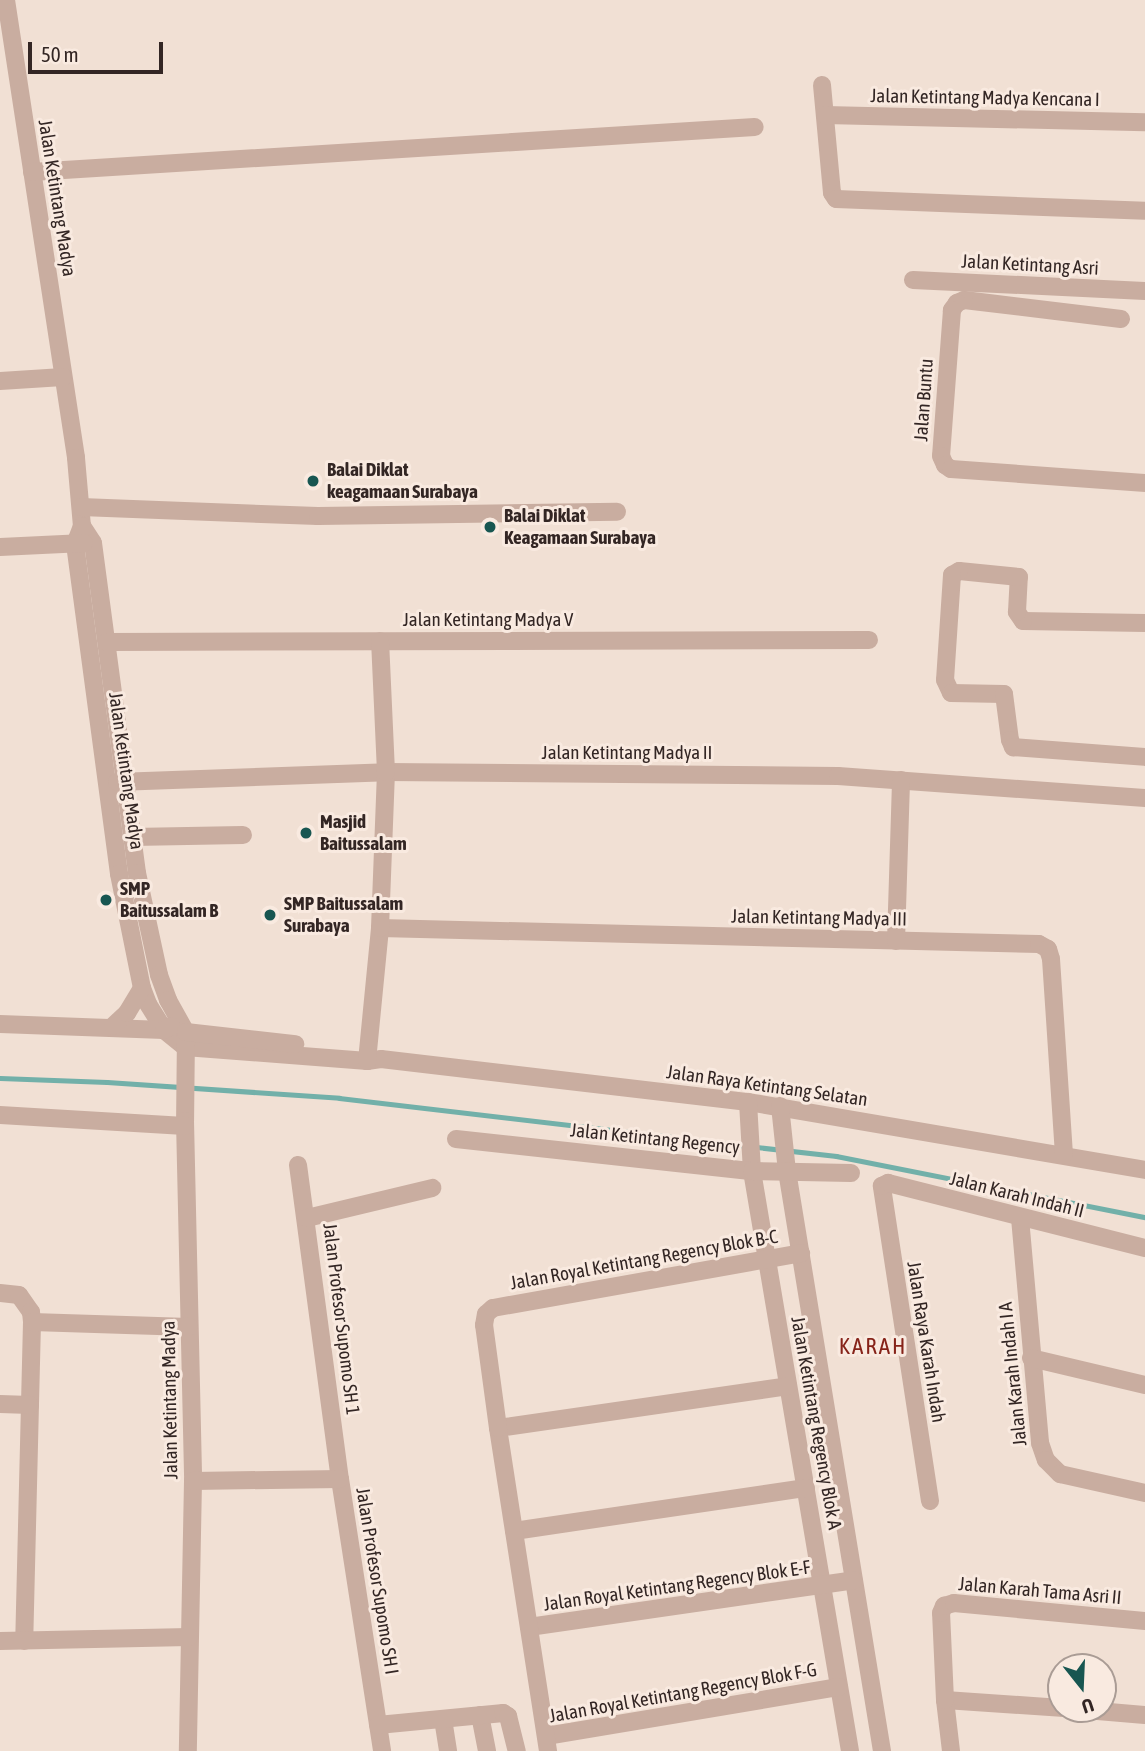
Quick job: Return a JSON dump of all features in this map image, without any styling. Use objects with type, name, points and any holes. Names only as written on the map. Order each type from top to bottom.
[{"type":"street","name":"Jalan Ketintang Madya","points":[[6,0],[81,507],[107,783],[119,874],[142,988],[148,1004],[179,1033]]},
{"type":"street","points":[[822,85],[832,193],[836,199],[1145,211]]},
{"type":"street","name":"Jalan Ketintang Madya Kencana I","points":[[825,115],[1145,122]]},
{"type":"street","points":[[32,173],[755,127]]},
{"type":"street","name":"Jalan Ketintang Asri","points":[[913,280],[1145,291]]},
{"type":"street","name":"Jalan Buntu","points":[[1121,319],[964,300],[957,303],[952,310],[941,456],[951,469],[1145,483]]},
{"type":"street","points":[[0,381],[63,377]]},
{"type":"street","points":[[81,507],[318,516],[617,512]]},
{"type":"street","name":"Jalan Ketintang Madya","points":[[84,543],[107,642],[132,837],[159,975],[179,1033],[184,1066],[193,1480],[188,1751]]},
{"type":"street","points":[[0,547],[84,543]]},
{"type":"street","points":[[1145,623],[1023,621],[1017,612],[1019,577],[960,570],[952,575],[944,680],[951,693],[1004,694],[1013,747],[1145,757]]},
{"type":"street","name":"Jalan Ketintang Madya V","points":[[107,642],[869,640]]},
{"type":"street","points":[[372,1058],[386,772],[380,641]]},
{"type":"street","name":"Jalan Ketintang Madya II","points":[[107,783],[386,772],[838,776],[1145,798]]},
{"type":"street","points":[[896,941],[901,780]]},
{"type":"street","points":[[132,837],[243,835]]},
{"type":"street","name":"Jalan Ketintang Madya III","points":[[380,928],[1039,944],[1048,949],[1064,1155]]},
{"type":"street","points":[[113,1026],[127,1013],[142,988]]},
{"type":"street","name":"Jalan Raya Ketintang Selatan","points":[[0,1024],[113,1026],[780,1106],[1145,1170]]},
{"type":"street","name":"Jalan Ketintang Regency Blok A","points":[[748,1102],[752,1166],[850,1751]]},
{"type":"street","name":"Jalan Ketintang Regency Blok A","points":[[780,1106],[787,1166],[883,1751]]},
{"type":"street","points":[[0,1115],[185,1123]]},
{"type":"street","name":"Jalan Ketintang Regency","points":[[456,1139],[851,1173]]},
{"type":"street","name":"Jalan Profesor Supomo SH 1","points":[[298,1165],[340,1479]]},
{"type":"street","name":"Jalan Karah Indah II","points":[[881,1189],[888,1183],[1145,1248]]},
{"type":"street","points":[[307,1218],[432,1188]]},
{"type":"street","name":"Jalan Raya Karah Indah","points":[[881,1189],[930,1501]]},
{"type":"street","name":"Jalan Karah Indah I A","points":[[1020,1218],[1040,1443],[1052,1469],[1060,1474],[1145,1493]]},
{"type":"street","name":"Jalan Royal Ketintang Regency Blok B-C","points":[[529,1627],[498,1428],[484,1325],[486,1314],[494,1308],[801,1253]]},
{"type":"street","points":[[0,1293],[19,1295],[31,1312],[32,1322],[24,1641]]},
{"type":"street","points":[[32,1322],[189,1326]]},
{"type":"street","points":[[1031,1358],[1145,1385]]},
{"type":"street","points":[[498,1428],[788,1385]]},
{"type":"street","points":[[0,1404],[30,1405]]},
{"type":"street","name":"Jalan Profesor Supomo SH I","points":[[193,1480],[340,1479],[382,1751]]},
{"type":"street","points":[[514,1531],[806,1488]]},
{"type":"street","name":"Jalan Royal Ketintang Regency Blok E-F","points":[[547,1743],[529,1627],[822,1587],[854,1580]]},
{"type":"street","name":"Jalan Karah Tama Asri II","points":[[945,1700],[941,1613],[948,1604],[1145,1621]]},
{"type":"street","points":[[0,1641],[189,1637]]},
{"type":"street","name":"Jalan Royal Ketintang Regency Blok F-G","points":[[547,1743],[839,1687]]},
{"type":"street","points":[[951,1751],[945,1700],[1047,1707]]},
{"type":"street","points":[[1117,1713],[1145,1715]]},
{"type":"street","points":[[378,1725],[507,1714],[517,1751]]},
{"type":"street","points":[[480,1715],[487,1751]]},
{"type":"street","points":[[443,1719],[448,1751]]},
{"type":"waterway","points":[[0,1078],[107,1082],[339,1098],[746,1146]]},
{"type":"waterway","points":[[756,1147],[836,1156],[1145,1217]]},
{"type":"place","name":"Balai Diklat keagamaan Surabaya","points":[[313,481]]},
{"type":"place","name":"Balai Diklat Keagamaan Surabaya","points":[[490,527]]},
{"type":"place","name":"Masjid Baitussalam","points":[[306,833]]},
{"type":"place","name":"SMP Baitussalam B","points":[[106,900]]},
{"type":"place","name":"SMP Baitussalam Surabaya","points":[[270,915]]},
{"type":"district","name":"KARAH","points":[[873,1346]]}]
